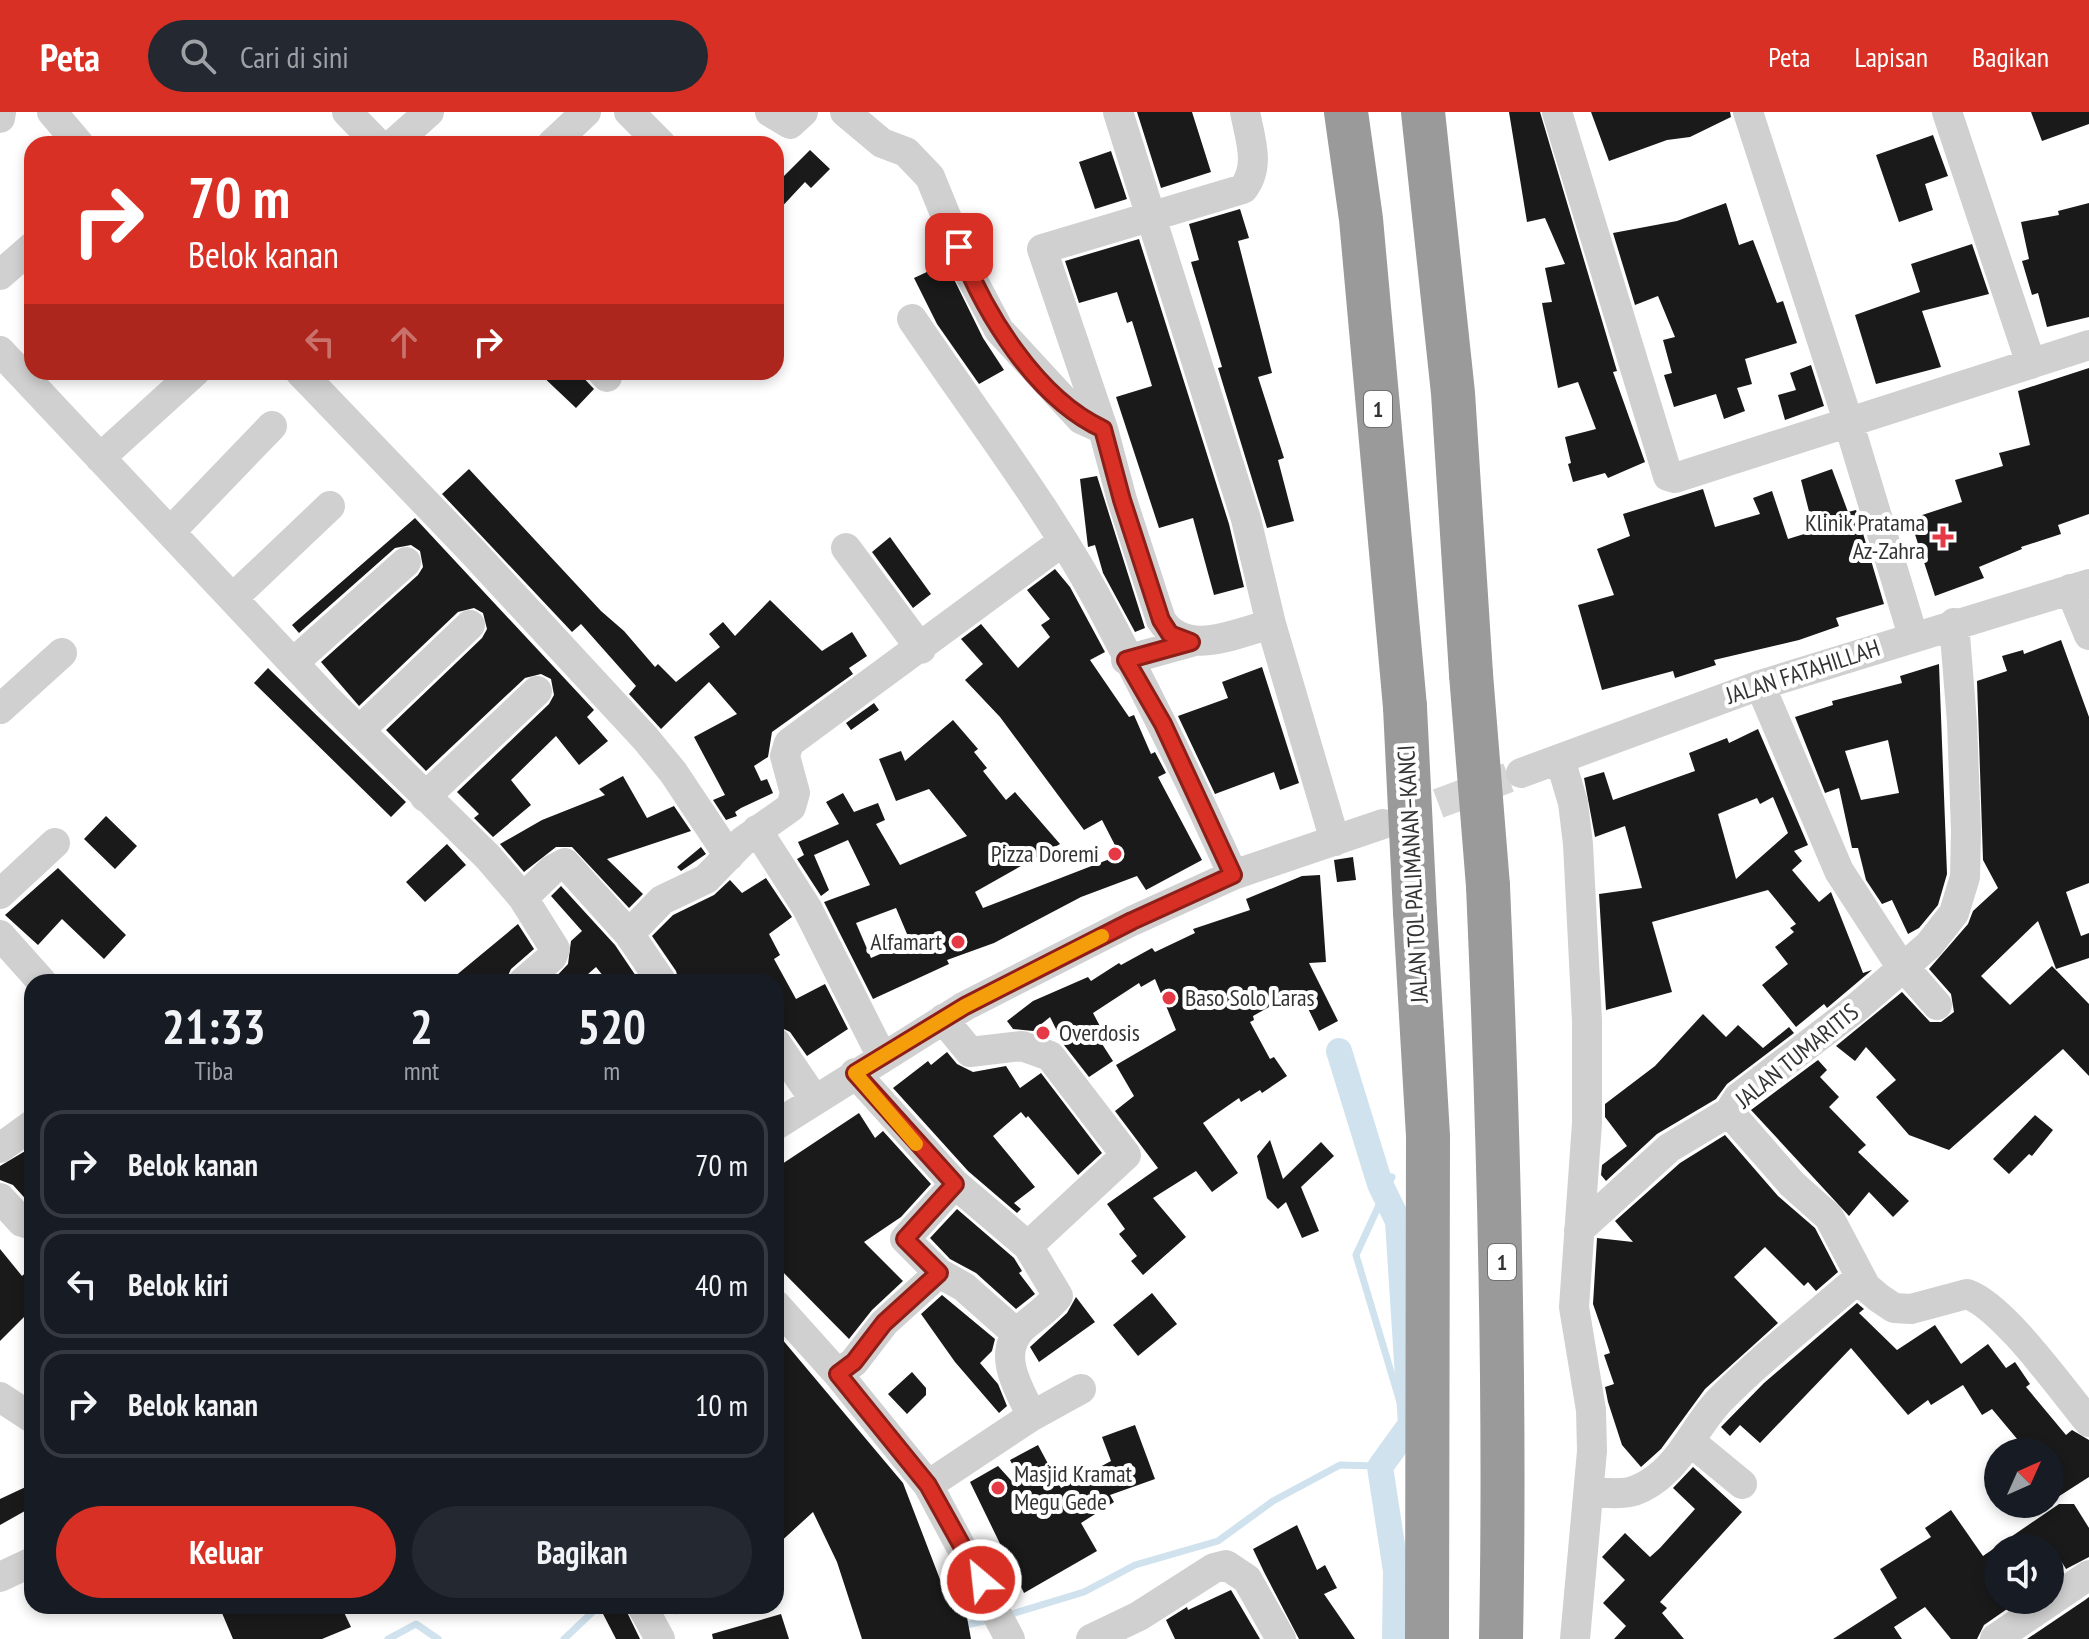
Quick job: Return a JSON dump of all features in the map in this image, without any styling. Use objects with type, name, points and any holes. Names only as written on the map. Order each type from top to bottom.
[{"type":"highway","name":"JALAN TOL PALIMANAN–KANCI","points":[[1346,112],[1361,219],[1405,707],[1428,1136],[1427,1639]]},
{"type":"highway","name":"1","points":[[1423,112],[1453,393],[1488,886],[1499,1141],[1505,1412],[1501,1639]]},
{"type":"street","points":[[0,118],[1,112]]},
{"type":"street","points":[[52,112],[72,136]]},
{"type":"street","points":[[347,112],[370,136]]},
{"type":"street","points":[[402,136],[429,112]]},
{"type":"street","points":[[560,136],[586,112]]},
{"type":"street","points":[[629,112],[653,136]]},
{"type":"street","points":[[770,112],[780,121],[790,124],[803,112]]},
{"type":"street","points":[[845,112],[882,143],[906,152],[930,177],[970,275],[999,330],[1081,419],[1103,429]]},
{"type":"street","points":[[1118,112],[1246,519],[1271,624],[1335,841]]},
{"type":"street","points":[[1191,642],[1170,634],[1161,620],[1122,500],[1103,429],[1042,249],[1243,189],[1252,177],[1254,165],[1245,112]]},
{"type":"street","points":[[1557,112],[1668,476],[1675,478],[1849,424],[2089,345]]},
{"type":"street","points":[[1748,112],[1849,424],[1913,636]]},
{"type":"street","points":[[1947,112],[2031,364]]},
{"type":"street","points":[[0,275],[24,254]]},
{"type":"street","points":[[912,319],[1062,542],[1108,619],[1126,660],[1163,724],[1233,875]]},
{"type":"street","points":[[0,351],[24,368]]},
{"type":"street","points":[[41,380],[100,458],[293,663],[523,898],[555,949],[552,957],[532,974]]},
{"type":"street","points":[[100,458],[186,380]]},
{"type":"street","points":[[308,380],[645,738],[673,772],[729,856]]},
{"type":"street","points":[[171,531],[272,426]]},
{"type":"street","points":[[233,598],[330,506]]},
{"type":"street","points":[[629,934],[662,900],[706,879],[757,830],[791,807],[795,800],[785,756],[789,743],[921,649],[1015,574],[1062,542]]},
{"type":"street","points":[[846,548],[921,649]]},
{"type":"street","points":[[293,663],[406,562]]},
{"type":"street","points":[[2080,586],[2089,635]]},
{"type":"street","name":"JALAN FATAHILLAH","points":[[1521,773],[1760,685],[2080,586]]},
{"type":"street","name":"JALAN TUMARITIS","points":[[1954,623],[1962,722],[1965,877],[1954,913],[1929,945],[1801,1051],[1738,1098],[1729,1112],[1792,1184],[1829,1217],[1866,1287],[1894,1308],[1911,1309],[1967,1294],[1974,1297],[2005,1323],[2089,1422]]},
{"type":"street","points":[[1126,660],[1271,624]]},
{"type":"street","points":[[360,730],[470,625]]},
{"type":"street","points":[[0,709],[62,653]]},
{"type":"street","points":[[1760,685],[1839,871],[1903,967],[1937,1005]]},
{"type":"street","points":[[425,797],[537,691]]},
{"type":"street","points":[[1560,759],[1573,803],[1583,887],[1587,1123],[1574,1307],[1591,1410],[1589,1492],[1575,1639]]},
{"type":"street","points":[[784,1120],[943,1019],[1132,921],[1233,875],[1383,824]]},
{"type":"street","points":[[757,830],[807,908],[882,1057]]},
{"type":"street","points":[[0,894],[55,843]]},
{"type":"street","points":[[523,898],[552,870],[565,863],[629,934],[656,974]]},
{"type":"street","points":[[0,935],[35,974]]},
{"type":"street","points":[[943,1019],[970,1052],[1022,1046],[1050,1056],[1126,1152],[1124,1158],[1101,1181],[1028,1246]]},
{"type":"street","points":[[784,1055],[814,1099]]},
{"type":"street","points":[[855,1073],[955,1184],[1028,1246],[1058,1296],[1017,1334],[1010,1349],[1011,1368],[1032,1416]]},
{"type":"street","points":[[1579,1230],[1669,1148],[1729,1112]]},
{"type":"street","points":[[0,1148],[24,1131]]},
{"type":"street","points":[[955,1184],[905,1239],[939,1273],[964,1287],[1017,1334]]},
{"type":"street","points":[[0,1198],[24,1223]]},
{"type":"street","points":[[838,1374],[854,1362],[884,1323],[939,1273]]},
{"type":"street","points":[[1589,1492],[1620,1496],[1658,1477],[1691,1442],[1704,1419],[1762,1360],[1860,1277]]},
{"type":"street","points":[[784,1314],[838,1374],[928,1485],[1003,1623]]},
{"type":"street","points":[[928,1485],[1032,1416],[1081,1389]]},
{"type":"street","points":[[0,1397],[24,1413]]},
{"type":"street","points":[[1691,1442],[1742,1484]]},
{"type":"street","points":[[1091,1639],[1145,1628],[1214,1568],[1226,1565],[1247,1579],[1281,1639]]},
{"type":"street","points":[[0,1577],[24,1566]]},
{"type":"street","points":[[1995,1639],[2089,1575]]},
{"type":"street","points":[[646,1614],[660,1639]]},
{"type":"building","points":[[1137,112],[1192,112],[1211,172],[1161,188]]},
{"type":"building","points":[[1509,112],[1540,112],[1617,371],[1613,372],[1645,462],[1608,478],[1605,473],[1573,482],[1568,464],[1571,463],[1565,437],[1596,429],[1578,382],[1558,388],[1542,303],[1552,302],[1545,268],[1565,264],[1545,218],[1527,222]]},
{"type":"building","points":[[1591,112],[1730,112],[1731,117],[1690,137],[1667,140],[1609,161]]},
{"type":"building","points":[[2031,112],[2089,112],[2089,124],[2042,141]]},
{"type":"building","points":[[1933,135],[1948,176],[1925,184],[1933,210],[1899,222],[1876,155]]},
{"type":"building","points":[[810,150],[830,169],[811,188],[805,182],[784,204],[784,176]]},
{"type":"building","points":[[1111,151],[1127,199],[1095,209],[1079,162]]},
{"type":"building","points":[[1726,203],[1739,245],[1753,240],[1777,303],[1783,301],[1797,343],[1745,359],[1752,384],[1737,388],[1745,411],[1724,419],[1716,394],[1674,407],[1664,375],[1672,373],[1663,340],[1675,337],[1658,296],[1635,305],[1613,233],[1677,221]]},
{"type":"building","points":[[2089,203],[2089,317],[2047,327],[2038,293],[2032,295],[2022,261],[2029,259],[2021,222],[2059,215],[2058,211]]},
{"type":"building","points":[[1240,209],[1249,238],[1238,241],[1272,373],[1258,377],[1284,458],[1278,460],[1294,521],[1267,528],[1218,368],[1222,367],[1191,262],[1199,260],[1189,224]]},
{"type":"building","points":[[1139,239],[1229,524],[1244,587],[1214,595],[1193,518],[1159,528],[1116,397],[1152,386],[1132,321],[1127,323],[1117,292],[1079,303],[1065,261]]},
{"type":"building","points":[[1972,244],[1989,294],[1922,311],[1941,367],[1876,384],[1855,315],[1920,292],[1911,264]]},
{"type":"building","points":[[946,263],[983,338],[1004,370],[979,384],[937,324],[914,278]]},
{"type":"building","points":[[1811,365],[1824,406],[1785,420],[1778,395],[1796,390],[1790,373]]},
{"type":"building","points":[[2089,368],[2089,514],[2058,525],[2061,534],[2021,547],[1979,567],[1984,578],[1935,596],[1910,519],[1962,502],[1955,480],[2003,466],[1999,453],[2030,445],[2018,391]]},
{"type":"building","points":[[546,380],[586,380],[594,389],[576,408]]},
{"type":"building","points":[[469,469],[655,667],[658,664],[676,682],[720,647],[709,634],[723,622],[735,636],[770,600],[822,651],[852,632],[867,656],[849,668],[853,674],[772,732],[768,757],[754,766],[761,781],[767,779],[773,793],[741,808],[735,812],[737,816],[726,820],[713,800],[725,795],[694,737],[737,714],[709,682],[661,729],[629,694],[636,686],[581,624],[572,632],[442,494]]},
{"type":"building","points":[[1832,469],[1848,512],[1856,510],[1884,604],[1836,618],[1839,626],[1799,640],[1714,660],[1716,665],[1675,678],[1673,671],[1602,690],[1578,605],[1614,595],[1597,549],[1630,536],[1623,514],[1703,489],[1715,527],[1760,514],[1753,498],[1772,491],[1788,539],[1814,531],[1801,480]]},
{"type":"building","points":[[1097,476],[1145,628],[1135,632],[1103,573],[1095,545],[1088,547],[1080,479]]},
{"type":"building","points":[[415,518],[594,710],[587,717],[608,741],[579,765],[556,736],[511,780],[531,805],[493,837],[474,818],[479,814],[457,792],[549,704],[554,695],[551,679],[541,674],[525,678],[426,771],[386,730],[482,638],[487,629],[483,613],[474,608],[458,612],[359,706],[321,662],[418,575],[423,567],[420,551],[411,545],[395,548],[299,633],[292,625]]},
{"type":"building","points":[[890,537],[931,594],[913,608],[872,552]]},
{"type":"building","points":[[1055,569],[1070,587],[1105,652],[1090,660],[1129,717],[1134,715],[1151,754],[1155,752],[1166,773],[1158,777],[1202,860],[1146,890],[1137,876],[1081,897],[994,943],[947,960],[949,964],[873,999],[824,902],[870,885],[848,840],[814,855],[829,890],[821,896],[797,859],[804,855],[798,842],[839,824],[826,802],[843,793],[854,812],[878,803],[885,820],[876,824],[900,865],[967,836],[929,789],[896,801],[879,759],[901,751],[905,761],[953,720],[978,749],[974,752],[987,768],[983,771],[1006,800],[1015,792],[1060,844],[975,892],[983,908],[1120,855],[1102,820],[1084,830],[1000,717],[965,680],[983,664],[961,639],[981,624],[1018,668],[1050,637],[1041,625],[1050,619],[1027,590]],"holes":[[[896,908],[910,941],[871,958],[856,923]]]},
{"type":"building","points":[[2061,640],[2089,717],[2089,883],[2066,892],[2081,936],[2089,933],[2089,958],[2056,969],[2038,921],[1981,976],[2010,1005],[2052,966],[2089,1004],[2089,1076],[2063,1049],[1949,1150],[1909,1135],[1876,1097],[1896,1080],[1866,1047],[1855,1061],[1836,1046],[1902,992],[1930,1022],[1941,1022],[1954,1012],[1951,994],[1929,969],[1968,924],[1973,911],[1998,888],[1983,860],[1977,681],[2007,671],[2002,656],[2023,650],[2024,654]]},
{"type":"building","points":[[1939,664],[1947,874],[1938,905],[1919,928],[1908,934],[1892,900],[1882,904],[1866,880],[1858,848],[1852,848],[1839,788],[1825,793],[1795,717],[1833,705],[1832,701],[1902,683],[1900,676]],"holes":[[[1888,740],[1899,793],[1861,800],[1845,751]]]},
{"type":"building","points":[[1262,667],[1299,783],[1280,790],[1274,772],[1215,794],[1178,716],[1228,698],[1222,682]]},
{"type":"building","points":[[268,668],[406,802],[391,817],[254,683]]},
{"type":"building","points":[[874,703],[879,710],[851,730],[846,723]]},
{"type":"building","points":[[1758,729],[1808,845],[1794,851],[1802,861],[1792,870],[1819,902],[1831,892],[1863,973],[1872,970],[1827,1008],[1824,1004],[1796,1027],[1762,985],[1788,964],[1775,947],[1794,932],[1790,928],[1796,924],[1768,890],[1652,922],[1672,992],[1606,1010],[1599,894],[1642,888],[1625,826],[1595,837],[1584,778],[1604,772],[1613,800],[1695,771],[1689,753],[1727,738],[1729,743]],"holes":[[[1773,797],[1788,833],[1736,879],[1718,814],[1757,798],[1760,804]]]},
{"type":"building","points":[[623,776],[647,818],[674,806],[691,831],[607,859],[643,894],[629,908],[572,847],[556,847],[524,872],[500,844],[542,820],[605,795],[599,789]]},
{"type":"building","points":[[106,816],[137,846],[115,869],[84,839]]},
{"type":"building","points":[[447,844],[466,865],[425,902],[406,882]]},
{"type":"building","points":[[701,847],[706,854],[681,871],[677,867]]},
{"type":"building","points":[[1353,857],[1356,880],[1337,882],[1334,860]]},
{"type":"building","points":[[58,868],[126,935],[104,959],[62,919],[38,945],[5,915]]},
{"type":"building","points":[[1320,875],[1326,962],[1309,963],[1338,1021],[1319,1031],[1299,990],[1253,1016],[1254,1020],[1250,1022],[1270,1059],[1274,1057],[1287,1076],[1262,1093],[1260,1090],[1241,1102],[1239,1098],[1203,1123],[1238,1173],[1212,1192],[1196,1171],[1153,1198],[1186,1237],[1143,1275],[1131,1261],[1137,1256],[1119,1234],[1125,1229],[1107,1204],[1158,1168],[1115,1111],[1134,1096],[1116,1065],[1176,1030],[1155,979],[1141,987],[1139,983],[1093,1013],[1102,1030],[1095,1033],[1113,1061],[1089,1077],[1064,1045],[1050,1017],[1033,1031],[1013,1029],[1007,1021],[1033,1001],[1088,977],[1091,981],[1119,963],[1121,965],[1152,948],[1155,952],[1195,933],[1193,929],[1250,910],[1246,899],[1302,876]]},
{"type":"building","points":[[766,878],[792,917],[769,934],[780,955],[774,959],[782,974],[677,974],[652,936],[673,915],[714,895],[730,880],[742,893]]},
{"type":"building","points":[[561,886],[615,945],[635,974],[602,974],[596,967],[588,974],[559,974],[568,964],[571,941],[582,931],[551,896]]},
{"type":"building","points":[[518,924],[534,949],[509,974],[458,974]]},
{"type":"building","points":[[784,977],[796,999],[825,984],[848,1029],[807,1056],[790,1032],[784,1029]]},
{"type":"building","points":[[1703,1014],[1726,1037],[1738,1025],[1763,1048],[1789,1027],[1794,1033],[1727,1084],[1716,1099],[1657,1134],[1606,1181],[1601,1175],[1602,1165],[1627,1146],[1605,1117],[1605,1104],[1655,1066]]},
{"type":"building","points":[[947,1052],[957,1064],[973,1072],[1006,1066],[1020,1088],[1041,1073],[1102,1153],[1078,1175],[1028,1116],[1026,1118],[1021,1112],[993,1136],[1035,1187],[1014,1203],[1021,1209],[1017,1213],[968,1171],[893,1088],[928,1061],[931,1065]]},
{"type":"building","points":[[1818,1060],[1827,1070],[1820,1077],[1839,1097],[1829,1107],[1866,1145],[1858,1152],[1909,1201],[1893,1217],[1869,1192],[1849,1216],[1751,1110]]},
{"type":"building","points":[[859,1113],[875,1138],[883,1131],[931,1184],[901,1217],[864,1242],[903,1281],[872,1310],[849,1339],[784,1273],[784,1163]]},
{"type":"building","points":[[2035,1115],[2053,1130],[2032,1156],[2029,1154],[2009,1174],[1993,1159]]},
{"type":"building","points":[[1725,1135],[1778,1196],[1815,1228],[1838,1272],[1816,1291],[1808,1282],[1804,1286],[1765,1247],[1734,1277],[1778,1323],[1705,1389],[1661,1449],[1641,1467],[1622,1445],[1605,1387],[1614,1384],[1604,1355],[1610,1353],[1593,1304],[1597,1238],[1633,1242],[1615,1221],[1680,1163]]},
{"type":"building","points":[[1270,1140],[1283,1179],[1321,1142],[1334,1156],[1301,1187],[1319,1231],[1302,1238],[1286,1202],[1278,1209],[1267,1198],[1257,1156]]},
{"type":"building","points":[[24,1152],[24,1197],[13,1185],[0,1180],[0,1166]]},
{"type":"building","points":[[957,1209],[1014,1258],[1022,1271],[1019,1273],[1035,1294],[1016,1309],[976,1273],[950,1259],[930,1238]]},
{"type":"building","points":[[0,1249],[22,1276],[24,1274],[24,1317],[0,1341]]},
{"type":"building","points":[[1152,1293],[1177,1324],[1138,1356],[1113,1325]]},
{"type":"building","points":[[942,1295],[995,1339],[992,1351],[980,1363],[998,1384],[1007,1406],[999,1413],[955,1362],[921,1314]]},
{"type":"building","points":[[1076,1297],[1095,1322],[1039,1362],[1030,1347],[1067,1313]]},
{"type":"building","points":[[1857,1303],[1864,1309],[1859,1313],[1897,1350],[1935,1325],[1961,1364],[1988,1344],[2006,1368],[2015,1362],[2030,1384],[2026,1387],[2066,1435],[2072,1430],[2089,1440],[2089,1477],[2064,1493],[2064,1438],[2016,1438],[1992,1409],[1982,1415],[1963,1385],[1931,1405],[1928,1400],[1908,1415],[1851,1348],[1760,1443],[1740,1425],[1730,1436],[1721,1427],[1764,1383]]},
{"type":"building","points":[[784,1342],[903,1483],[941,1582],[958,1579],[961,1585],[971,1639],[862,1639],[837,1562],[813,1512],[784,1539]]},
{"type":"building","points":[[912,1372],[926,1388],[926,1395],[907,1414],[888,1394]]},
{"type":"building","points":[[1135,1425],[1155,1479],[1110,1495],[1114,1502],[1081,1523],[1097,1551],[1024,1593],[970,1482],[998,1466],[1017,1487],[1022,1483],[1010,1460],[1038,1445],[1061,1488],[1111,1461],[1102,1437]]},
{"type":"building","points":[[1693,1467],[1742,1512],[1660,1602],[1667,1608],[1662,1613],[1684,1639],[1614,1639],[1626,1626],[1603,1603],[1625,1580],[1602,1557],[1625,1533],[1650,1557],[1660,1548],[1695,1509],[1673,1488]]},
{"type":"building","points":[[24,1488],[24,1512],[0,1525],[0,1499]]},
{"type":"building","points":[[2064,1504],[2074,1504],[2089,1528],[2089,1557],[2066,1569],[2064,1534],[2015,1534],[2039,1518],[2064,1518]]},
{"type":"building","points":[[1951,1510],[1983,1556],[1984,1614],[2000,1614],[1984,1625],[1977,1639],[1951,1639],[1925,1607],[1894,1627],[1902,1639],[1833,1639],[1897,1598],[1880,1569],[1931,1537],[1925,1528]]},
{"type":"building","points":[[1297,1525],[1317,1570],[1325,1565],[1337,1588],[1324,1594],[1355,1639],[1299,1639],[1264,1572],[1253,1549]]},
{"type":"building","points":[[1231,1590],[1260,1639],[1175,1639],[1166,1620],[1187,1607],[1188,1610]]},
{"type":"building","points":[[2089,1597],[2089,1639],[2027,1639],[2085,1600]]},
{"type":"building","points":[[222,1614],[345,1614],[351,1627],[322,1639],[233,1639]]},
{"type":"building","points":[[603,1614],[628,1614],[640,1639],[616,1639]]},
{"type":"building","points":[[781,1614],[789,1639],[713,1639],[712,1634]]},
{"type":"waterway","points":[[1339,1051],[1380,1184],[1398,1221],[1411,1424],[1380,1467],[1396,1571],[1395,1639]]},
{"type":"waterway","points":[[1005,1616],[1084,1592],[1135,1565],[1218,1541],[1273,1501],[1340,1465],[1376,1466],[1406,1422],[1356,1255],[1392,1177]]},
{"type":"waterway","points":[[564,1639],[591,1614]]},
{"type":"waterway","points":[[962,1626],[993,1619]]},
{"type":"waterway","points":[[388,1639],[416,1624],[438,1639]]},
{"type":"tunnel","points":[[1396,819],[1521,773]]},
{"type":"slow traffic","points":[[916,1144],[875,1100],[855,1073],[965,1006],[1102,936]]},
{"type":"place","name":"Klinik Pratama Az-Zahra","points":[[1943,537]]},
{"type":"place","name":"Pizza Doremi","points":[[1115,854]]},
{"type":"place","name":"Alfamart","points":[[958,942]]},
{"type":"place","name":"Baso Solo Laras","points":[[1169,998]]},
{"type":"place","name":"Overdosis","points":[[1043,1033]]},
{"type":"place","name":"Masjid Kramat Megu Gede","points":[[998,1488]]},
{"type":"route","points":[[959,247],[999,330],[1081,419],[1103,429],[1122,500],[1161,620],[1170,634],[1191,642],[1126,660],[1163,724],[1233,875],[1132,921],[965,1006],[855,1073],[875,1100],[955,1184],[905,1239],[939,1273],[884,1323],[854,1362],[838,1374],[928,1485],[981,1580]]}]
